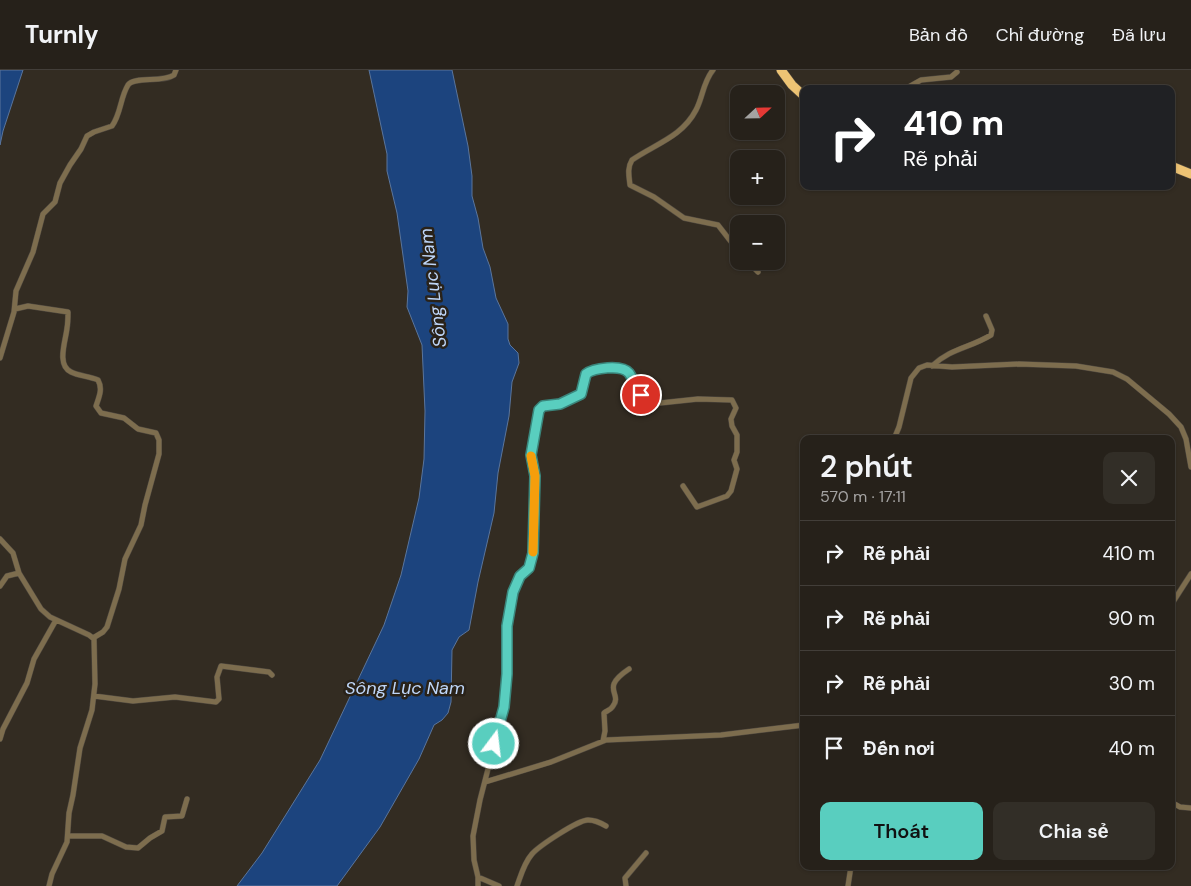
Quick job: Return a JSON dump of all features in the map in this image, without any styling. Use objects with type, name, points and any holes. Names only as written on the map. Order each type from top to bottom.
[{"type":"highway","points":[[781,70],[800,92]]},
{"type":"highway","points":[[1175,168],[1191,174]]},
{"type":"street","points":[[0,358],[15,309],[14,298],[16,291],[33,252],[43,214],[55,202],[60,183],[87,136],[112,126],[122,98],[131,82],[164,80],[174,75],[176,70]]},
{"type":"street","points":[[713,70],[705,84],[698,108],[693,115],[672,137],[632,160],[628,167],[630,185],[654,197],[681,216],[718,225],[730,240]]},
{"type":"street","points":[[912,85],[921,80],[951,77],[957,72]]},
{"type":"street","points":[[15,309],[28,306],[68,312],[68,326],[63,355],[66,368],[72,373],[98,380],[101,390],[96,406],[100,413],[124,418],[138,429],[156,433],[160,440],[159,454],[140,525],[125,559],[119,589],[109,621],[105,630],[93,638]]},
{"type":"street","points":[[932,366],[946,354],[976,343],[992,334],[986,316]]},
{"type":"street","points":[[896,435],[912,375],[922,367],[1020,364],[1076,366],[1113,372],[1127,379],[1177,422],[1184,432],[1191,465]]},
{"type":"street","points":[[478,886],[473,836],[484,782],[504,707],[507,674],[507,626],[513,592],[520,576],[529,568],[533,553],[535,476],[531,455],[540,408],[547,405],[560,404],[581,394],[586,374],[591,370],[620,368],[628,372],[634,386],[641,395],[653,402],[732,400],[736,408],[731,419],[732,426],[737,435],[737,452],[734,460],[737,469],[731,491],[727,496],[697,507],[683,486]]},
{"type":"street","points":[[0,540],[12,553],[19,573],[38,606],[50,617],[93,638]]},
{"type":"street","points":[[0,586],[7,576],[19,573]]},
{"type":"street","points":[[1175,599],[1191,574]]},
{"type":"street","points":[[0,739],[3,729],[27,683],[34,659],[56,620]]},
{"type":"street","points":[[49,886],[68,836],[69,814],[80,748],[92,710],[94,696],[93,638]]},
{"type":"street","points":[[94,696],[143,701],[174,697],[216,702],[219,699],[217,677],[221,666],[269,672],[272,675]]},
{"type":"street","points":[[603,741],[605,730],[604,713],[615,702],[614,681],[629,669]]},
{"type":"street","points":[[484,782],[550,762],[603,741],[729,735],[800,726]]},
{"type":"street","points":[[68,836],[102,836],[126,847],[138,848],[162,831],[165,817],[182,816],[187,799]]},
{"type":"street","points":[[1175,804],[1180,807],[1191,808]]},
{"type":"street","points":[[517,886],[525,866],[532,855],[550,840],[584,820],[606,826]]},
{"type":"street","points":[[626,886],[624,878],[646,853]]},
{"type":"street","points":[[848,886],[850,870]]},
{"type":"street","points":[[478,876],[499,886]]},
{"type":"water","points":[[0,70],[23,70],[0,145]]},
{"type":"water","name":"Sông Lục Nam","points":[[369,70],[452,70],[468,146],[472,176],[472,196],[483,248],[490,267],[496,298],[508,324],[508,339],[510,345],[518,353],[519,363],[512,382],[509,416],[498,473],[494,513],[469,630],[459,637],[452,650],[451,702],[448,713],[434,725],[419,759],[380,827],[337,886],[237,886],[262,853],[320,760],[384,625],[401,575],[419,498],[424,459],[425,411],[422,345],[407,307],[408,291],[397,213],[387,171],[387,154]]},
{"type":"slow traffic","points":[[531,456],[535,476],[533,552]]},
{"type":"route","points":[[494,744],[504,707],[508,651],[508,614],[513,592],[520,576],[529,568],[533,553],[535,476],[531,455],[539,410],[543,406],[560,404],[583,393],[586,374],[596,369],[623,369],[628,372],[634,386],[641,395]]}]
